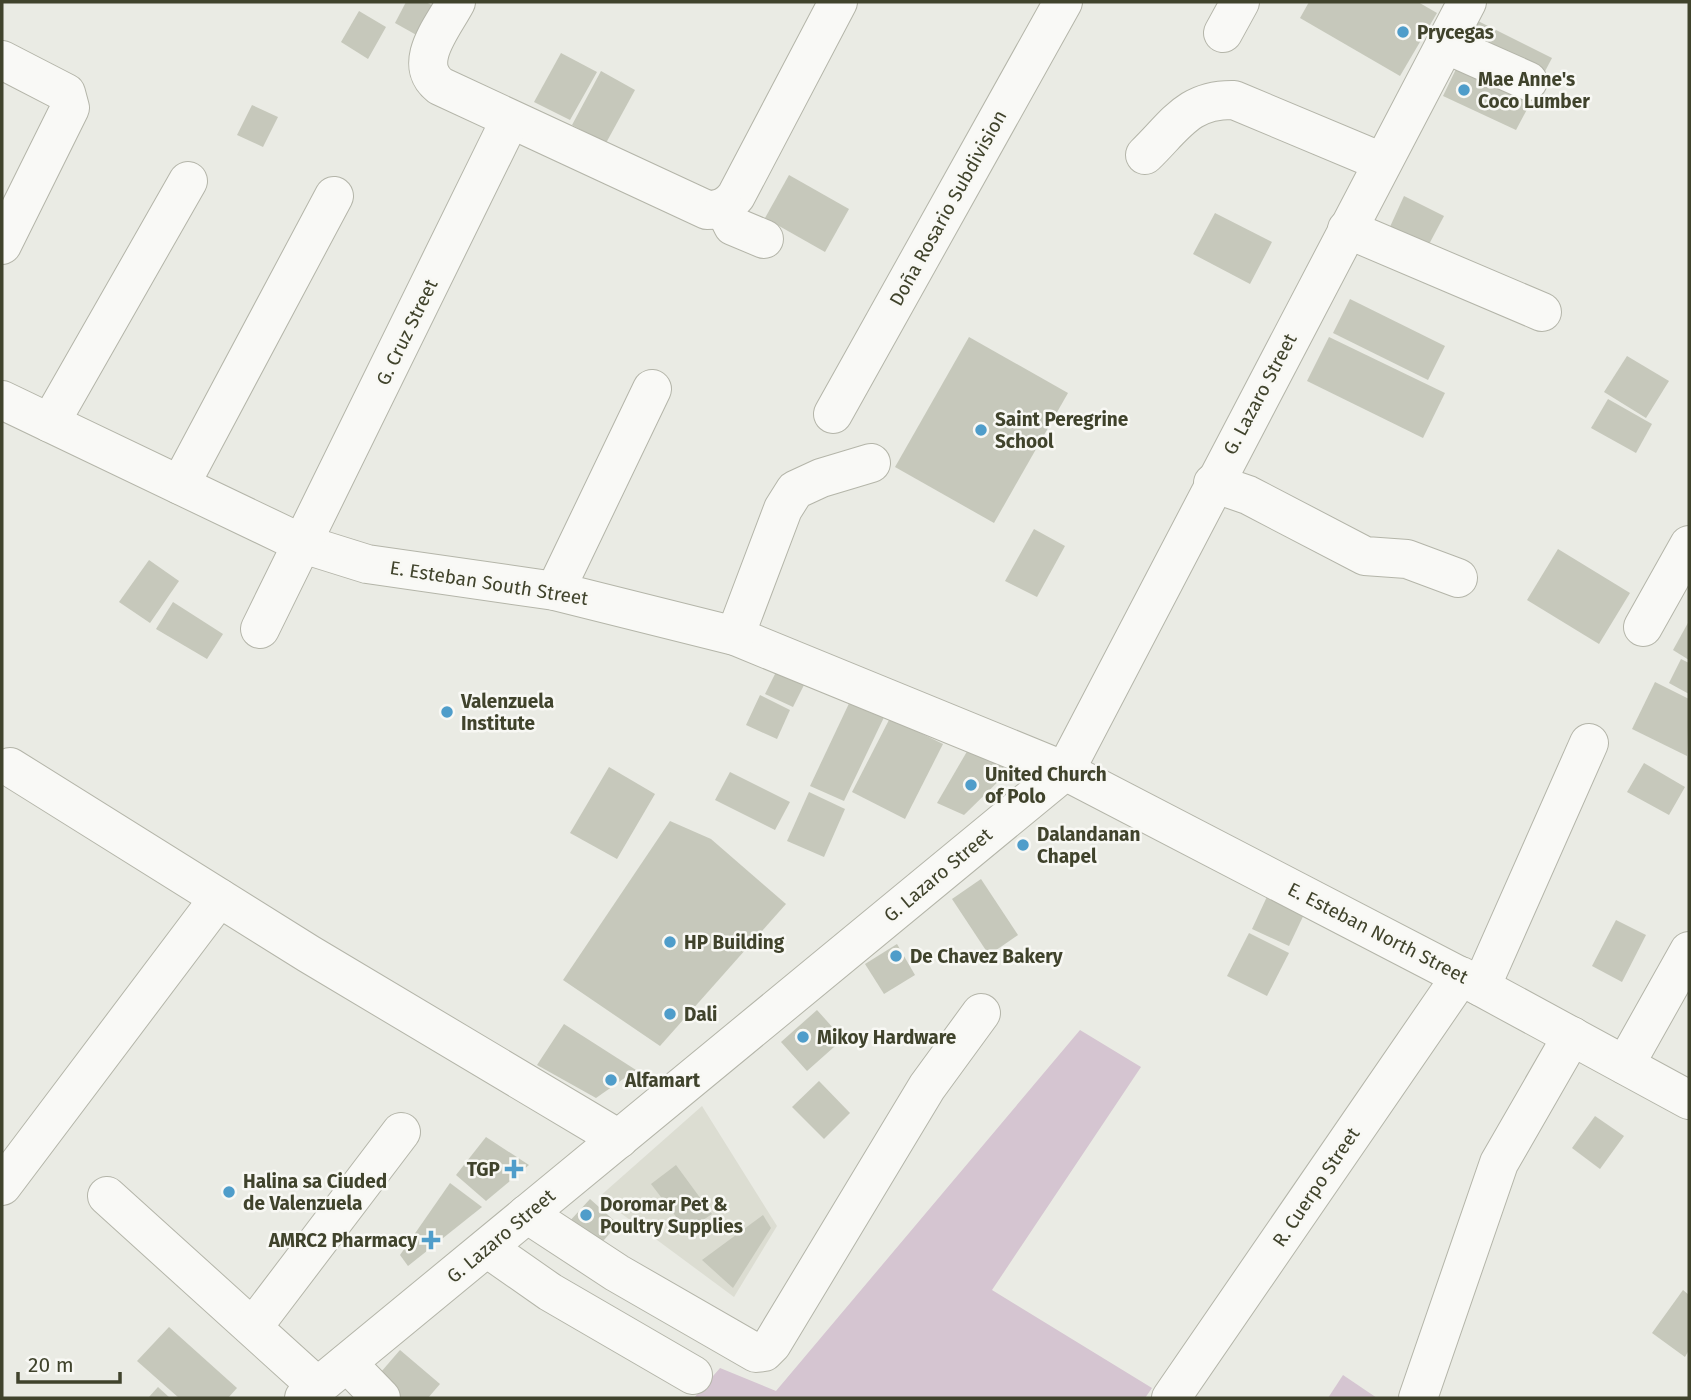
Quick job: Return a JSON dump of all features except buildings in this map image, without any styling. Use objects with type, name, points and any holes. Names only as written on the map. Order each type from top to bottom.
[{"type":"street","points":[[456,2],[426,60],[429,75],[440,86],[708,209],[724,208],[736,196],[838,2]]},
{"type":"street","name":"Doña Rosario Subdivision","points":[[833,414],[1063,2]]},
{"type":"street","name":"G. Lazaro Street","points":[[311,1393],[1065,771],[1465,2]]},
{"type":"street","points":[[1445,44],[1528,81]]},
{"type":"street","points":[[2,60],[66,93],[71,108],[2,245]]},
{"type":"street","points":[[1145,155],[1193,107],[1212,100],[1234,100],[1382,162]]},
{"type":"street","name":"G. Cruz Street","points":[[260,629],[510,120]]},
{"type":"street","points":[[50,423],[188,181]]},
{"type":"street","points":[[180,485],[334,196]]},
{"type":"street","points":[[724,208],[733,226],[764,239]]},
{"type":"street","points":[[1347,229],[1542,312]]},
{"type":"street","points":[[555,591],[652,389]]},
{"type":"street","name":"E. Esteban South Street","points":[[2,400],[303,544],[367,564],[555,591],[735,636],[1065,771]]},
{"type":"street","points":[[735,636],[783,509],[794,491],[821,478],[871,463]]},
{"type":"street","points":[[1213,483],[1248,495],[1365,556],[1407,559],[1458,578]]},
{"type":"street","points":[[1643,627],[1689,545]]},
{"type":"street","name":"R. Cuerpo Street","points":[[1171,1398],[1471,981],[1589,743]]},
{"type":"street","points":[[10,767],[219,898],[619,1139]]},
{"type":"street","name":"E. Esteban North Street","points":[[1065,771],[1471,981],[1689,1100]]},
{"type":"street","points":[[2,1186],[219,898]]},
{"type":"street","points":[[1625,1065],[1689,951]]},
{"type":"street","points":[[527,1214],[617,1273],[756,1353],[764,1352],[772,1344],[927,1087],[981,1013]]},
{"type":"street","points":[[1418,1398],[1499,1163],[1572,1036]]},
{"type":"street","points":[[253,1328],[401,1132]]},
{"type":"street","points":[[107,1196],[253,1328],[311,1393]]},
{"type":"street","points":[[487,1248],[550,1292],[693,1376]]},
{"type":"street","points":[[347,1363],[381,1398]]},
{"type":"shaded area","points":[[1080,1030],[1141,1067],[992,1290],[1152,1388],[1145,1398],[694,1398],[720,1368],[776,1391]]},
{"type":"shaded area","points":[[702,1106],[777,1226],[734,1297],[599,1197]]},
{"type":"shaded area","points":[[1343,1375],[1377,1398],[1328,1398]]},
{"type":"place","name":"Prycegas","points":[[1403,32]]},
{"type":"place","name":"Mae Anne's Coco Lumber","points":[[1464,90]]},
{"type":"place","name":"Saint Peregrine School","points":[[981,430]]},
{"type":"place","name":"Valenzuela Institute","points":[[447,712]]},
{"type":"place","name":"United Church of Polo","points":[[971,785]]},
{"type":"place","name":"Dalandanan Chapel","points":[[1023,845]]},
{"type":"place","name":"HP Building","points":[[670,942]]},
{"type":"place","name":"De Chavez Bakery","points":[[896,956]]},
{"type":"place","name":"Dali","points":[[670,1014]]},
{"type":"place","name":"Mikoy Hardware","points":[[803,1037]]},
{"type":"place","name":"Alfamart","points":[[611,1080]]},
{"type":"place","name":"TGP","points":[[514,1169]]},
{"type":"place","name":"Halina sa Ciuded de Valenzuela","points":[[229,1192]]},
{"type":"place","name":"Doromar Pet & Poultry Supplies","points":[[586,1215]]},
{"type":"place","name":"AMRC2 Pharmacy","points":[[431,1240]]}]
